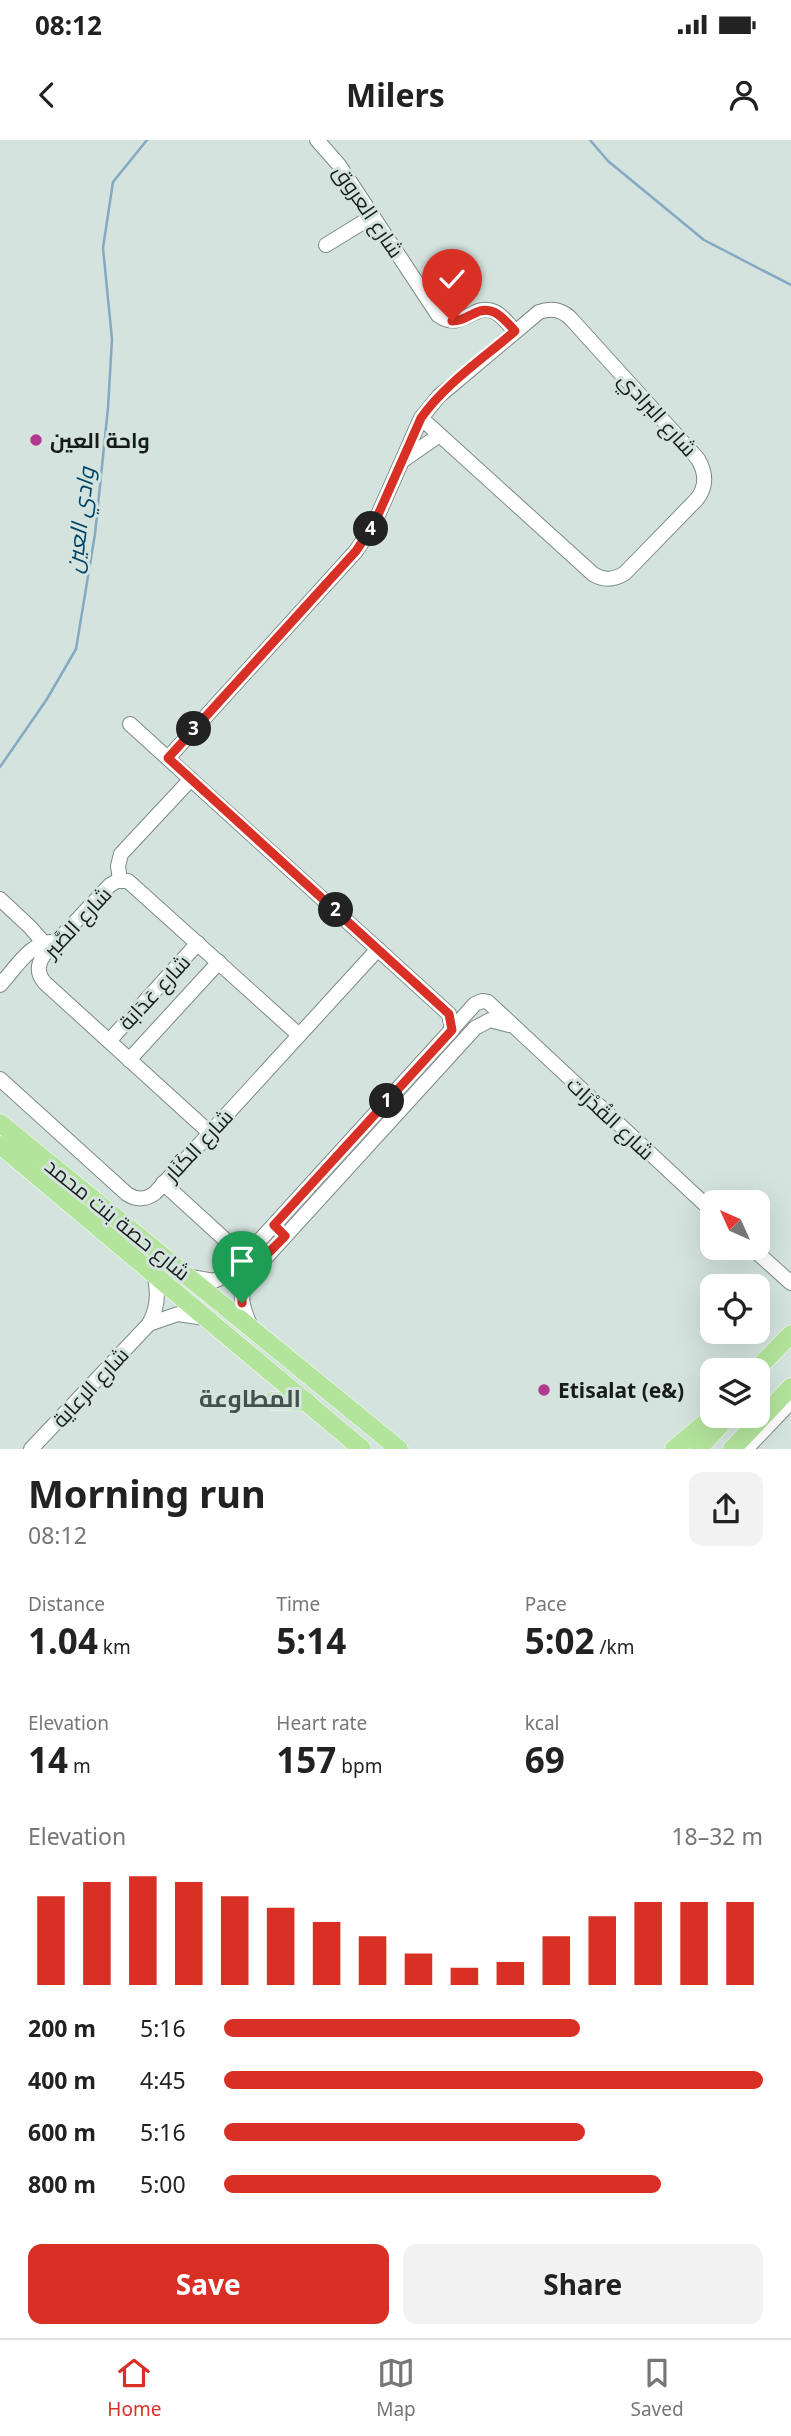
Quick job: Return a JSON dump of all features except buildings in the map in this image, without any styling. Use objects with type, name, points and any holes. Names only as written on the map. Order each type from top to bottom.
[{"type":"main road","name":"شارع حصة بنت محمد","points":[[0,1123],[398,1449]]},
{"type":"main road","name":"شارع حصة بنت محمد","points":[[0,1145],[362,1449]]},
{"type":"main road","points":[[768,1358],[791,1334]]},
{"type":"main road","points":[[770,1372],[791,1350]]},
{"type":"main road","points":[[770,1393],[791,1371]]},
{"type":"main road","points":[[732,1449],[791,1387]]},
{"type":"main road","points":[[272,1401],[307,1402]]},
{"type":"main road","points":[[674,1449],[702,1428]]},
{"type":"main road","points":[[681,1449],[705,1428]]},
{"type":"main road","points":[[698,1449],[711,1428]]},
{"type":"main road","points":[[717,1449],[737,1428]]},
{"type":"street","name":"شارع العروق","points":[[317,140],[339,165],[442,318],[457,321],[479,311],[489,310],[502,317],[515,331]]},
{"type":"street","points":[[326,246],[373,215]]},
{"type":"street","name":"شارع البرادي","points":[[168,758],[356,551],[374,524],[421,418],[439,396],[534,315],[544,310],[555,310],[569,317],[698,459],[705,476],[701,494],[625,573],[616,578],[602,578],[593,574],[421,418]]},
{"type":"street","points":[[399,465],[421,446],[438,436]]},
{"type":"street","points":[[130,724],[449,1014],[467,1014],[482,1023],[496,1020],[510,1025]]},
{"type":"street","points":[[120,880],[118,866],[121,854],[191,779]]},
{"type":"street","name":"شارع الصَّبر","points":[[210,1133],[40,976],[41,959],[50,942],[110,885],[120,880],[128,881],[299,1035]]},
{"type":"street","points":[[0,899],[50,942],[34,948],[0,985]]},
{"type":"street","name":"شارع عَدَابَة","points":[[108,1041],[198,943]]},
{"type":"street","name":"شارع الكَنَار","points":[[0,1079],[131,1196],[139,1199],[148,1197],[163,1184],[378,949]]},
{"type":"street","name":"شارع عَدَابَة","points":[[129,1060],[219,962]]},
{"type":"street","points":[[188,1277],[209,1281],[219,1280],[229,1274],[477,1002],[485,1001],[490,1004],[490,1013],[482,1023],[249,1276],[243,1286],[242,1303],[252,1328]]},
{"type":"street","name":"شارع القُدْرَات","points":[[490,1004],[700,1201]]},
{"type":"street","points":[[449,1014],[452,1030]]},
{"type":"street","points":[[163,1184],[232,1246],[238,1264]]},
{"type":"street","points":[[274,1225],[285,1236]]},
{"type":"street","points":[[232,1246],[252,1249]]},
{"type":"street","points":[[765,1260],[791,1283]]},
{"type":"street","name":"شارع الرعاية","points":[[31,1449],[149,1324],[157,1305],[154,1274]]},
{"type":"street","name":"شارع الرعاية","points":[[149,1324],[178,1314],[206,1319]]},
{"type":"street","points":[[746,1449],[791,1402]]},
{"type":"waterway","name":"وادي العين","points":[[0,767],[47,699],[76,649],[95,534],[108,408],[112,339],[103,248],[113,182],[147,140]]},
{"type":"waterway","name":"وادي العين","points":[[590,140],[608,161],[704,240],[791,285]]},
{"type":"place","name":"واحة العين","points":[[36,440]]},
{"type":"place","name":"Etisalat (e&)","points":[[544,1390]]},
{"type":"district","name":"المطاوعة","points":[[250,1397]]},
{"type":"route","points":[[242,1303],[246,1281],[285,1236],[274,1225],[452,1030],[452,1022],[449,1014],[168,758],[356,551],[374,524],[426,410],[515,331],[502,317],[489,310],[452,321]]}]
